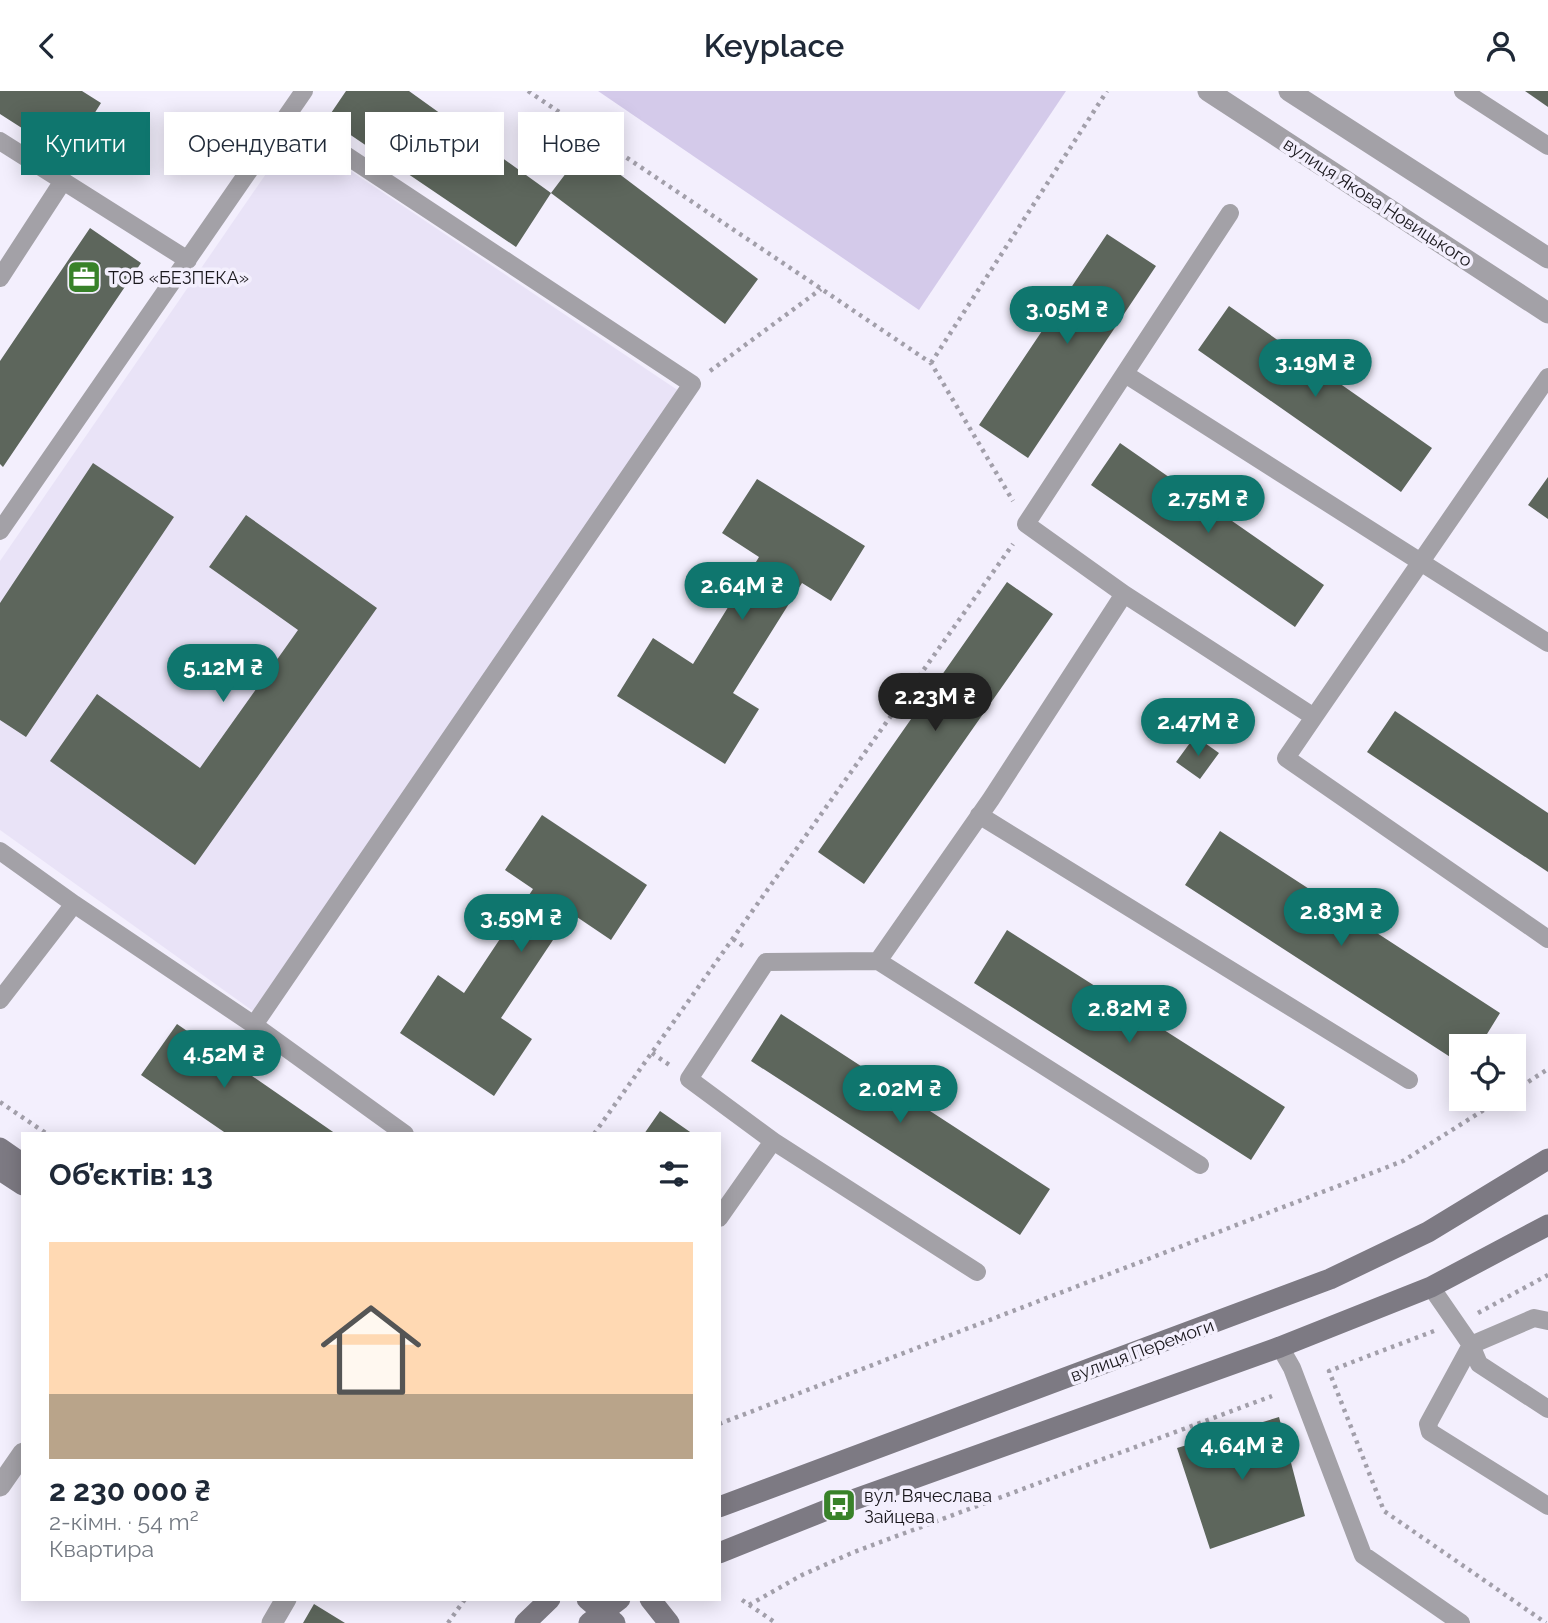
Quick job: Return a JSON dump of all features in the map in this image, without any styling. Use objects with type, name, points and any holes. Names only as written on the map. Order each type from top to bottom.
[{"type":"main road","points":[[0,1148],[21,1163]]},
{"type":"main road","name":"вулиця Перемоги","points":[[721,1506],[1330,1279],[1428,1232],[1548,1159]]},
{"type":"main road","points":[[0,1170],[21,1184]]},
{"type":"main road","points":[[721,1552],[839,1505],[1280,1347],[1432,1287],[1548,1225]]},
{"type":"main road","points":[[525,1623],[548,1601]]},
{"type":"main road","points":[[598,1614],[617,1601]]},
{"type":"main road","points":[[652,1601],[669,1623]]},
{"type":"street","name":"вулиця Якова Новицького","points":[[1208,91],[1548,313]]},
{"type":"street","points":[[1294,92],[1548,258]]},
{"type":"street","points":[[0,1486],[21,1456]]},
{"type":"street","points":[[272,1623],[285,1601]]},
{"type":"lane","points":[[291,112],[304,91]]},
{"type":"lane","points":[[1463,91],[1548,146]]},
{"type":"lane","points":[[0,141],[188,260]]},
{"type":"lane","points":[[254,1025],[692,384],[351,159]]},
{"type":"lane","points":[[0,531],[247,175]]},
{"type":"lane","points":[[0,278],[63,181]]},
{"type":"lane","points":[[1230,213],[1026,524],[1124,593],[1314,717]]},
{"type":"lane","points":[[1125,374],[1548,643]]},
{"type":"lane","points":[[1548,377],[1286,758],[1548,939]]},
{"type":"lane","points":[[878,961],[979,815],[1124,593]]},
{"type":"lane","points":[[979,815],[1409,1080]]},
{"type":"lane","points":[[0,851],[254,1025],[402,1132]]},
{"type":"lane","points":[[0,1000],[74,904]]},
{"type":"lane","points":[[977,1272],[773,1141],[689,1079],[766,962],[878,961],[1200,1165]]},
{"type":"lane","points":[[721,1215],[773,1141]]},
{"type":"lane","points":[[1432,1287],[1471,1345],[1479,1364],[1548,1409]]},
{"type":"lane","points":[[1548,1321],[1534,1318],[1471,1345],[1428,1425],[1430,1433],[1548,1506]]},
{"type":"lane","points":[[1280,1347],[1292,1368],[1363,1555],[1461,1623]]},
{"type":"path","points":[[528,91],[931,363],[1026,524],[595,1132]]},
{"type":"path","points":[[931,363],[1107,91]]},
{"type":"path","points":[[692,384],[822,289]]},
{"type":"path","points":[[1526,1083],[1548,1069]]},
{"type":"path","points":[[0,1102],[44,1132]]},
{"type":"path","points":[[721,1422],[1403,1161],[1482,1111]]},
{"type":"path","points":[[1545,1623],[1384,1511],[1329,1371],[1456,1323],[1548,1275]]},
{"type":"path","points":[[750,1605],[802,1575],[854,1552],[1272,1396]]},
{"type":"path","points":[[449,1623],[464,1601]]},
{"type":"path","points":[[743,1601],[776,1623]]},
{"type":"shaded area","points":[[598,91],[1066,91],[919,310]]},
{"type":"shaded area","points":[[351,171],[679,391],[253,1011],[0,830],[0,561],[265,175],[351,175]]},
{"type":"building","points":[[0,91],[82,91],[101,103],[95,112],[21,112],[21,127],[0,114]]},
{"type":"building","points":[[346,91],[409,91],[438,112],[365,112],[365,145],[351,135],[351,112],[332,112]]},
{"type":"building","points":[[1525,91],[1548,91],[1548,107]]},
{"type":"building","points":[[504,159],[518,169],[518,175],[526,175],[551,193],[516,247],[410,175],[504,175]]},
{"type":"building","points":[[565,175],[621,175],[758,279],[725,324],[551,193]]},
{"type":"building","points":[[90,228],[141,263],[3,467],[0,464],[0,361]]},
{"type":"building","points":[[1107,234],[1156,266],[1028,458],[979,425]]},
{"type":"building","points":[[1229,306],[1432,448],[1401,492],[1198,350]]},
{"type":"building","points":[[1120,443],[1324,585],[1295,627],[1091,485]]},
{"type":"building","points":[[93,463],[174,517],[26,737],[0,720],[0,603]]},
{"type":"building","points":[[1548,477],[1548,519],[1528,505]]},
{"type":"building","points":[[757,479],[865,546],[831,601],[802,583],[733,693],[759,709],[725,764],[617,696],[653,638],[693,664],[759,557],[722,533]]},
{"type":"building","points":[[246,515],[377,608],[195,865],[50,761],[97,694],[200,768],[298,630],[209,567]]},
{"type":"building","points":[[1007,582],[1053,614],[864,884],[818,852]]},
{"type":"building","points":[[1395,711],[1548,813],[1548,872],[1367,752]]},
{"type":"building","points":[[1195,736],[1219,753],[1200,779],[1176,762]]},
{"type":"building","points":[[542,815],[647,885],[611,940],[571,913],[501,1018],[532,1039],[494,1096],[400,1033],[438,975],[464,993],[533,889],[505,870]]},
{"type":"building","points":[[1220,831],[1500,1013],[1487,1034],[1449,1034],[1449,1056],[1185,885]]},
{"type":"building","points":[[1007,930],[1285,1107],[1251,1160],[974,983]]},
{"type":"building","points":[[781,1014],[1050,1189],[1020,1235],[751,1061]]},
{"type":"building","points":[[177,1024],[333,1132],[224,1132],[141,1075]]},
{"type":"building","points":[[660,1111],[690,1132],[645,1132]]},
{"type":"building","points":[[1279,1417],[1305,1516],[1210,1549],[1177,1448]]},
{"type":"building","points":[[314,1604],[345,1623],[303,1623]]},
{"type":"place","name":"ТОВ «БЕЗПЕКА»","points":[[84,277]]},
{"type":"place","name":"вул. Вячеслава Зайцева","points":[[839,1505]]}]
